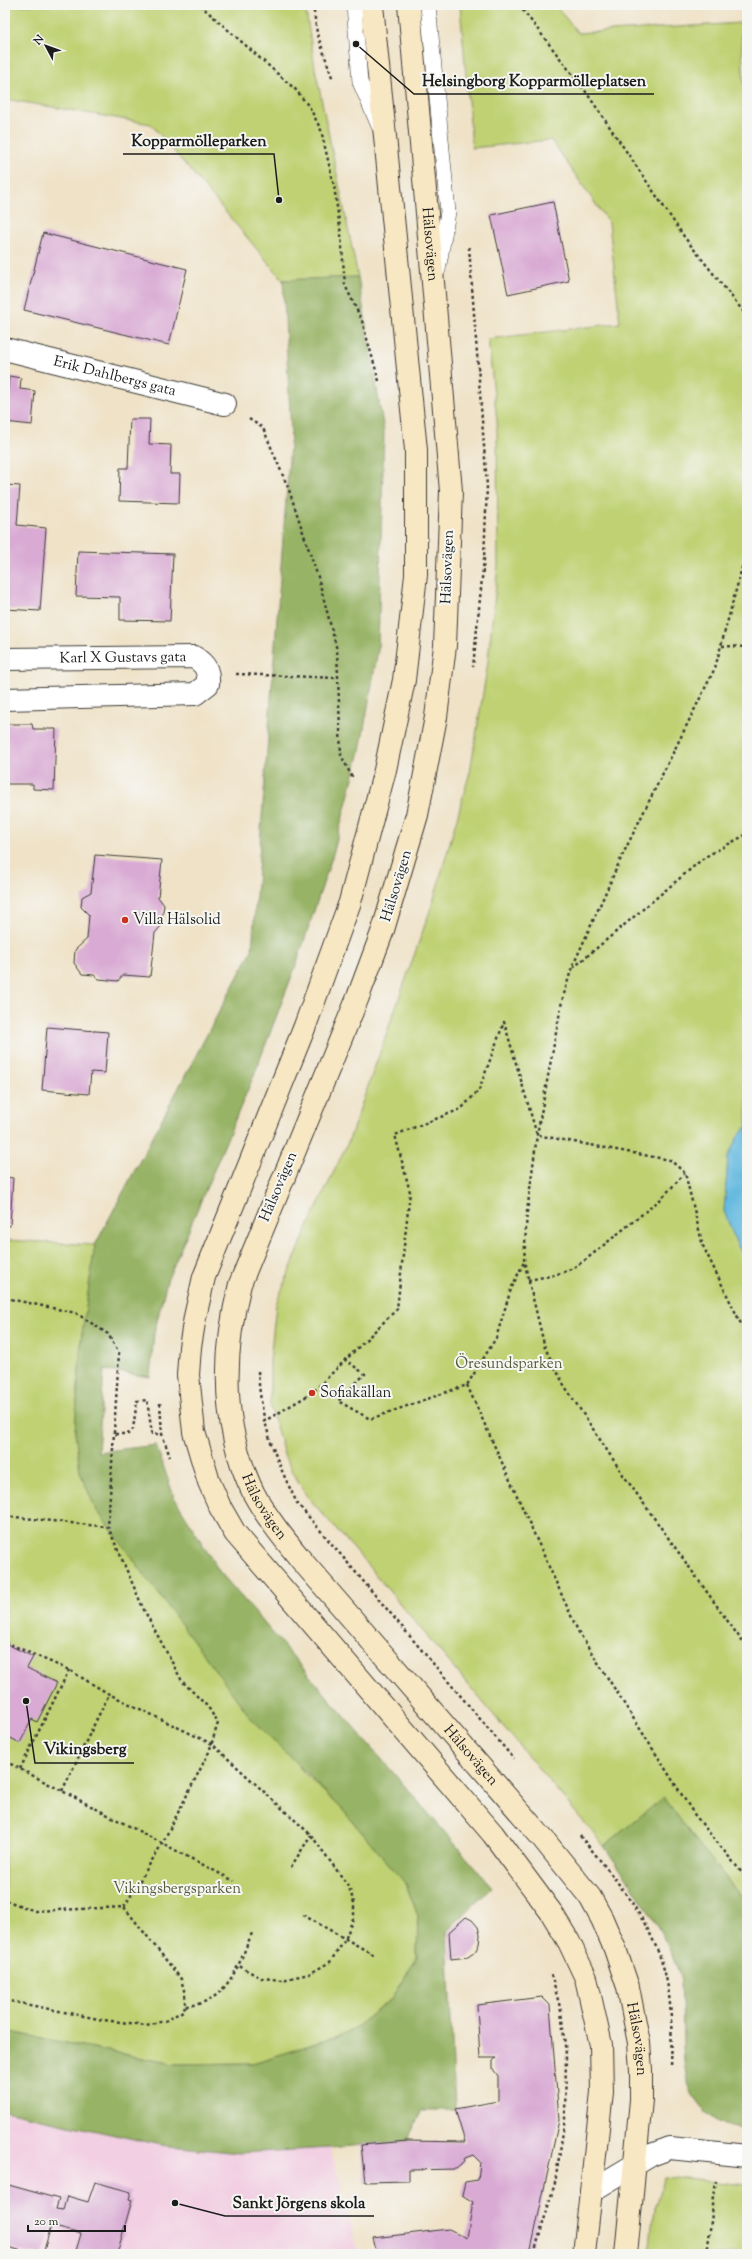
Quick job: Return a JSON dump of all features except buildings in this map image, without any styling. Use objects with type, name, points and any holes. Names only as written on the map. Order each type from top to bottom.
[{"type":"main road","points":[[372,5],[416,450],[416,575],[404,680],[385,770],[350,902],[305,1026],[204,1277],[190,1347],[188,1374],[190,1406],[200,1457],[220,1507],[235,1533],[489,1829],[551,1912],[569,1942],[586,1978],[601,2045],[602,2092],[584,2254]]},
{"type":"main road","name":"Hälsovägen","points":[[409,5],[451,491],[445,646],[436,717],[417,815],[383,930],[358,997],[240,1284],[233,1312],[227,1360],[228,1406],[231,1428],[240,1460],[255,1495],[274,1526],[302,1561],[530,1823],[590,1897],[615,1949],[634,2013],[639,2043],[641,2100],[636,2165],[626,2254]]},
{"type":"street","name":"Erik Dahlbergs gata","points":[[5,349],[225,404]]},
{"type":"street","name":"Karl X Gustavs gata","points":[[5,659],[194,657],[202,662],[209,672]]},
{"type":"street","points":[[5,699],[195,694],[208,684],[209,672]]},
{"type":"street","points":[[591,2191],[651,2155],[670,2148],[747,2156]]},
{"type":"lane","points":[[354,5],[360,82],[386,144]]},
{"type":"lane","points":[[428,5],[448,212],[434,289]]},
{"type":"path","points":[[200,5],[296,90],[310,108],[321,130],[334,186],[341,235],[344,286],[362,321],[381,387]]},
{"type":"path","points":[[313,5],[317,33],[334,81]]},
{"type":"path","points":[[519,5],[586,92],[685,238],[747,316]]},
{"type":"path","points":[[468,241],[487,486],[484,559],[473,668]]},
{"type":"path","points":[[225,404],[263,428],[289,490],[318,577],[337,650],[341,755],[354,781]]},
{"type":"path","points":[[747,549],[715,668],[622,856],[571,970],[562,1001],[537,1135],[527,1212],[524,1261],[545,1348],[564,1385],[624,1476],[747,1648]]},
{"type":"path","points":[[722,646],[747,647]]},
{"type":"path","points":[[209,672],[338,678]]},
{"type":"path","points":[[571,970],[705,857],[747,834]]},
{"type":"path","points":[[312,1393],[344,1359],[397,1309],[410,1192],[395,1135],[461,1109],[479,1090],[504,1022],[537,1135]]},
{"type":"path","points":[[537,1135],[670,1160],[685,1173],[703,1246],[747,1336]]},
{"type":"path","points":[[528,1280],[556,1274],[584,1261],[661,1199],[685,1173]]},
{"type":"path","points":[[344,1359],[365,1374],[338,1401],[370,1419],[467,1385],[496,1338],[510,1289],[524,1261]]},
{"type":"path","points":[[5,1298],[76,1313],[108,1334],[119,1353],[116,1381],[115,1434],[108,1527],[143,1608],[182,1681],[208,1707],[218,1723],[212,1744],[163,1842],[124,1907]]},
{"type":"path","points":[[258,1369],[260,1403],[264,1422],[275,1459],[297,1503],[517,1763]]},
{"type":"path","points":[[467,1385],[578,1631],[694,1814],[747,1879]]},
{"type":"path","points":[[160,1399],[162,1434],[172,1463]]},
{"type":"path","points":[[115,1434],[128,1434],[133,1429],[137,1401],[147,1400],[152,1434],[162,1434]]},
{"type":"path","points":[[5,1516],[108,1527]]},
{"type":"path","points":[[5,1642],[69,1670],[109,1694],[212,1744],[311,1835],[349,1887],[354,1903],[354,1916],[345,1940],[330,1962],[309,1974],[282,1980],[261,1978],[239,1966]]},
{"type":"path","points":[[20,1769],[69,1670]]},
{"type":"path","points":[[62,1791],[109,1694]]},
{"type":"path","points":[[5,1761],[163,1842],[234,1881]]},
{"type":"path","points":[[291,1867],[311,1835]]},
{"type":"path","points":[[579,1835],[610,1871],[638,1914],[655,1946],[667,1981],[672,2042],[671,2069]]},
{"type":"path","points":[[5,1900],[35,1911],[124,1907]]},
{"type":"path","points":[[5,2000],[103,2020],[146,2025],[165,2021],[183,2011],[185,2006],[185,1994],[181,1979],[124,1907]]},
{"type":"path","points":[[303,1915],[345,1940],[376,1956]]},
{"type":"path","points":[[185,2006],[201,2003],[221,1993],[239,1966],[252,1933]]},
{"type":"path","points":[[536,2254],[536,2247],[555,2183],[565,2119],[566,2054],[561,2010],[550,1972]]},
{"type":"path","points":[[707,2254],[720,2153]]},
{"type":"shaded area","points":[[5,2111],[161,2145],[239,2153],[330,2148],[359,2254],[5,2254]]},
{"type":"green space","points":[[5,5],[305,5],[315,68],[358,277],[283,280],[151,124],[5,99]]},
{"type":"green space","name":"Öresundsparken","points":[[460,5],[555,5],[578,33],[741,23],[747,161],[747,1904],[689,1832],[664,1798],[604,1846],[353,1548],[306,1495],[285,1458],[270,1405],[270,1361],[276,1304],[309,1224],[349,1140],[433,902],[470,772],[487,669],[498,566],[497,421],[488,339],[620,323],[609,223],[551,140],[472,148]]},
{"type":"green space","points":[[358,277],[384,431],[378,650],[360,751],[334,851],[296,965],[254,1075],[167,1281],[154,1333],[150,1377],[104,1370],[98,1452],[156,1445],[174,1497],[219,1571],[492,1887],[447,1931],[455,2109],[459,2110],[422,2110],[407,2141],[330,2148],[239,2153],[161,2145],[5,2111],[5,2031],[174,2064],[253,2063],[348,2033],[390,2000],[417,1958],[418,1916],[406,1884],[342,1809],[250,1717],[95,1508],[80,1472],[75,1432],[81,1341],[95,1245],[252,950],[291,433],[283,280]]},
{"type":"green space","name":"Vikingsbergsparken","points":[[5,1240],[95,1245],[81,1341],[75,1432],[95,1508],[304,1773],[342,1809],[406,1884],[418,1916],[417,1958],[390,2000],[348,2033],[253,2063],[174,2064],[5,2031]]},
{"type":"green space","points":[[664,1797],[689,1832],[747,1904],[747,2130],[723,2123],[706,2112],[695,2098],[688,2082],[684,2063],[681,1980],[679,1974],[656,1923],[604,1846]]},
{"type":"green space","points":[[665,2177],[747,2185],[747,2254],[649,2254],[654,2208]]},
{"type":"water","points":[[747,1126],[747,1261],[737,1245],[724,1211],[728,1157],[737,1138]]},
{"type":"place","name":"Helsingborg Kopparmölleplatsen","points":[[356,44]]},
{"type":"place","name":"Kopparmölleparken","points":[[279,200]]},
{"type":"place","name":"Villa Hälsolid","points":[[125,920]]},
{"type":"place","name":"Sofiakällan","points":[[312,1393]]},
{"type":"place","name":"Vikingsberg","points":[[26,1701]]},
{"type":"place","name":"Sankt Jörgens skola","points":[[175,2203]]}]
